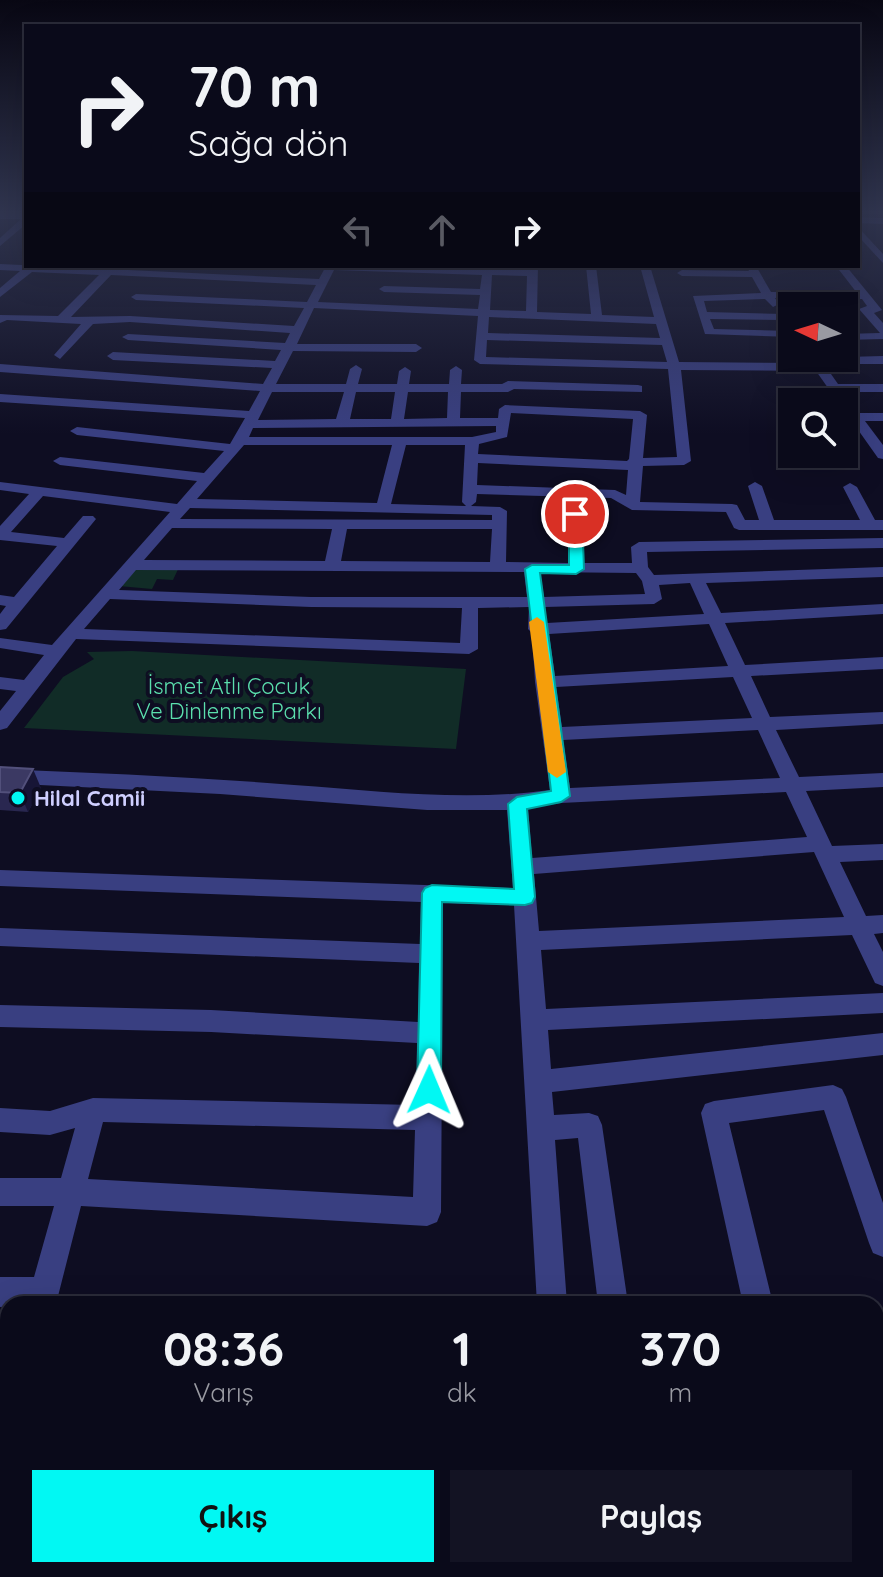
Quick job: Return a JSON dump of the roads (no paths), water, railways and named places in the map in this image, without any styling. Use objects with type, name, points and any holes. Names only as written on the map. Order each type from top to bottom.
[{"type":"street","points":[[61,320],[94,287]]},
{"type":"street","points":[[117,320],[145,287]]},
{"type":"street","points":[[0,724],[56,651],[237,444],[321,287]]},
{"type":"street","points":[[486,287],[480,360],[674,366],[778,363]]},
{"type":"street","points":[[531,316],[532,287]]},
{"type":"street","points":[[593,287],[597,318]]},
{"type":"street","points":[[471,458],[634,464],[684,461],[674,366],[651,287]]},
{"type":"street","points":[[762,287],[778,310]]},
{"type":"street","points":[[857,287],[880,310]]},
{"type":"street","points":[[377,310],[384,289],[485,292]]},
{"type":"street","points":[[778,332],[709,332],[697,298],[865,296]]},
{"type":"street","points":[[136,297],[661,321]]},
{"type":"street","points":[[880,310],[865,309],[883,333]]},
{"type":"street","points":[[703,315],[778,317]]},
{"type":"street","points":[[0,320],[4,317],[143,320],[299,330]]},
{"type":"street","points":[[143,320],[113,356],[280,365]]},
{"type":"street","points":[[60,355],[90,321]]},
{"type":"street","points":[[858,336],[883,333]]},
{"type":"street","points":[[482,336],[667,342]]},
{"type":"street","points":[[128,337],[290,347],[416,348]]},
{"type":"street","points":[[858,361],[883,360]]},
{"type":"street","points":[[77,431],[237,444],[492,439],[502,434],[511,361]]},
{"type":"street","points":[[0,368],[268,388],[508,386],[638,389]]},
{"type":"street","points":[[342,423],[356,369]]},
{"type":"street","points":[[0,395],[22,370]]},
{"type":"street","points":[[453,423],[456,370]]},
{"type":"street","points":[[397,423],[405,371]]},
{"type":"street","points":[[823,372],[835,388]]},
{"type":"street","points":[[858,388],[883,388]]},
{"type":"street","points":[[0,395],[252,420],[342,423],[453,423],[504,416],[640,415],[632,506]]},
{"type":"street","points":[[858,417],[883,417]]},
{"type":"street","points":[[858,419],[881,448]]},
{"type":"street","points":[[383,508],[400,441]]},
{"type":"street","points":[[468,510],[472,441]]},
{"type":"street","points":[[60,461],[208,478]]},
{"type":"street","points":[[755,486],[768,525]]},
{"type":"street","points":[[1,487],[183,506],[500,511],[498,569]]},
{"type":"street","points":[[850,487],[877,525]]},
{"type":"street","points":[[469,489],[615,494],[632,506],[732,508],[739,525],[877,525]]},
{"type":"street","points":[[0,535],[40,491]]},
{"type":"street","points":[[575,514],[576,569]]},
{"type":"street","points":[[0,625],[88,519]]},
{"type":"street","points":[[168,523],[500,525]]},
{"type":"street","points":[[332,567],[340,524]]},
{"type":"street","points":[[0,535],[68,543]]},
{"type":"street","points":[[106,594],[262,602],[535,604],[654,599],[639,547],[883,543]]},
{"type":"street","points":[[131,565],[576,569],[696,579],[883,572]]},
{"type":"street","points":[[532,569],[537,629],[561,796]]},
{"type":"street","points":[[696,579],[762,725],[883,976]]},
{"type":"street","points":[[0,600],[18,602]]},
{"type":"street","points":[[71,634],[469,649],[470,603]]},
{"type":"street","points":[[537,629],[883,609]]},
{"type":"street","points":[[0,643],[56,651]]},
{"type":"street","points":[[544,682],[883,663]]},
{"type":"street","points":[[0,683],[27,686]]},
{"type":"street","points":[[552,734],[883,718]]},
{"type":"street","points":[[0,776],[517,804],[561,796],[883,780]]},
{"type":"street","points":[[517,804],[535,1020],[552,1296]]},
{"type":"street","points":[[522,867],[822,849],[883,852]]},
{"type":"street","points":[[0,878],[525,897]]},
{"type":"street","points":[[0,1192],[70,1192],[427,1212],[432,893]]},
{"type":"street","points":[[529,941],[883,924]]},
{"type":"street","points":[[0,937],[431,954]]},
{"type":"street","points":[[535,1020],[883,1003]]},
{"type":"street","points":[[0,1016],[211,1021],[430,1033]]},
{"type":"street","points":[[539,1082],[883,1044]]},
{"type":"street","points":[[756,1296],[714,1113],[833,1097],[883,1243]]},
{"type":"street","points":[[0,1120],[50,1123],[93,1110],[429,1118]]},
{"type":"street","points":[[43,1296],[93,1110]]},
{"type":"street","points":[[542,1128],[589,1125],[612,1296]]},
{"type":"street","points":[[0,1292],[28,1296]]},
{"type":"place","name":"Hilal Camii","points":[[18,798]]},
{"type":"park label","name":"İsmet Atlı Çocuk Ve Dinlenme Parkı","points":[[229,698]]}]
